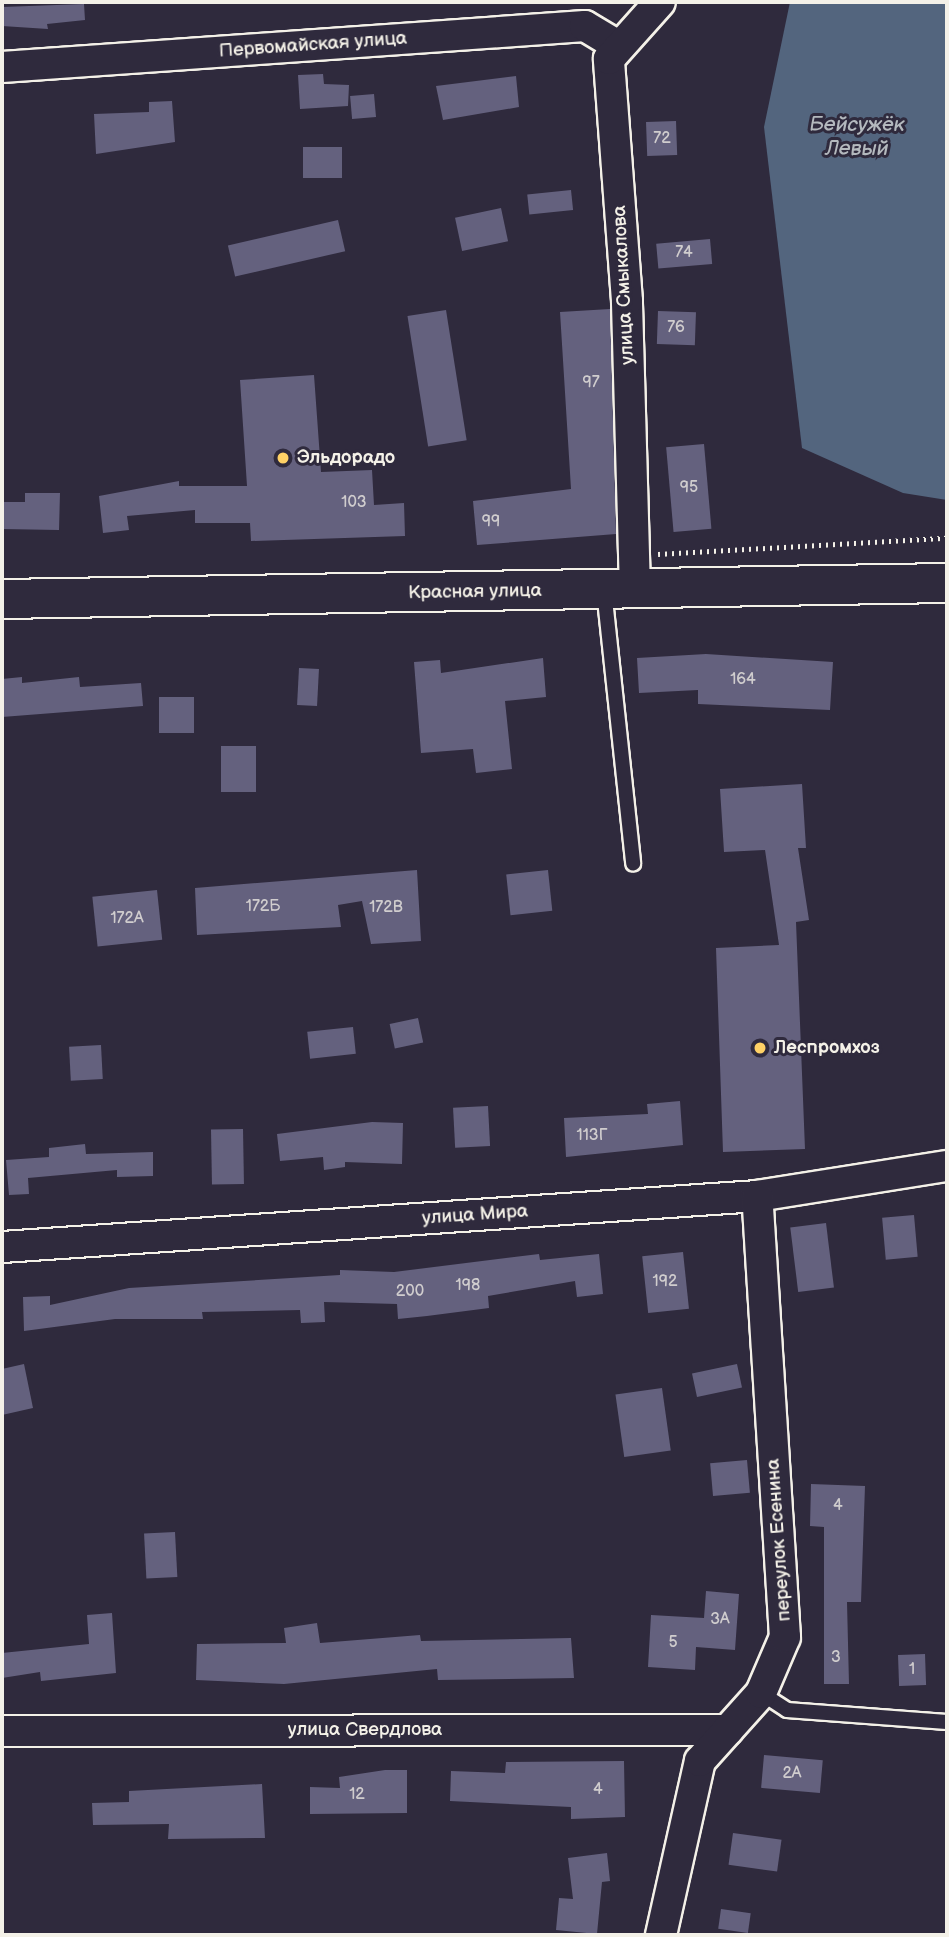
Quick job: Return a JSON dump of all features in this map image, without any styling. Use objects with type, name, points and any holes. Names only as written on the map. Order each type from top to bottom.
[{"type":"street","points":[[618,46],[660,2]]},
{"type":"street","name":"Первомайская улица","points":[[2,67],[585,26],[618,46]]},
{"type":"street","name":"улица Смыкалова","points":[[618,46],[609,59],[627,301],[624,578]]},
{"type":"street","name":"Красная улица","points":[[2,599],[624,578],[947,583]]},
{"type":"street","name":"улица Мира","points":[[2,1247],[757,1196],[947,1166]]},
{"type":"street","name":"переулок Есенина","points":[[661,1935],[700,1760],[761,1693],[785,1637],[757,1196]]},
{"type":"street","name":"улица Свердлова","points":[[2,1731],[728,1730]]},
{"type":"lane","points":[[624,578],[633,863]]},
{"type":"lane","points":[[761,1693],[787,1710],[947,1722]]},
{"type":"path","points":[[624,578],[947,538]]},
{"type":"water","name":"Бейсужёк Левый","points":[[790,2],[947,2],[947,500],[903,493],[802,448],[764,127]]},
{"type":"building","points":[[84,4],[85,20],[47,24],[48,29],[2,26],[2,7]]},
{"type":"building","points":[[323,74],[324,84],[349,85],[348,106],[300,109],[298,75]]},
{"type":"building","points":[[516,76],[519,107],[443,120],[436,86]]},
{"type":"building","points":[[374,94],[376,117],[352,119],[350,96]]},
{"type":"building","points":[[172,101],[175,142],[96,154],[94,114],[149,112],[149,102]]},
{"type":"building","points":[[676,121],[677,155],[647,156],[646,122]]},
{"type":"building","points":[[303,147],[342,147],[342,178],[303,178]]},
{"type":"building","points":[[571,190],[573,210],[529,214],[527,195]]},
{"type":"building","points":[[501,208],[508,241],[462,251],[455,218]]},
{"type":"building","points":[[338,220],[345,251],[235,277],[228,245]]},
{"type":"building","points":[[710,239],[712,264],[658,269],[656,244]]},
{"type":"building","points":[[610,309],[616,534],[477,545],[473,501],[571,489],[560,312]]},
{"type":"building","points":[[446,310],[467,440],[428,446],[407,316]]},
{"type":"building","points":[[658,311],[696,312],[695,345],[657,344]]},
{"type":"building","points":[[314,375],[321,472],[372,470],[374,505],[404,503],[405,536],[251,541],[250,523],[195,523],[195,510],[127,516],[129,530],[103,533],[99,496],[179,481],[179,486],[247,486],[240,380]]},
{"type":"building","points":[[704,444],[711,529],[674,532],[666,447]]},
{"type":"building","points":[[25,493],[60,493],[59,530],[2,529],[2,502],[25,502]]},
{"type":"building","points":[[706,654],[833,662],[830,710],[698,704],[698,690],[639,693],[637,658]]},
{"type":"building","points":[[543,658],[546,697],[505,701],[512,769],[476,773],[473,749],[421,753],[414,662],[440,660],[441,673]]},
{"type":"building","points":[[299,668],[319,669],[317,706],[297,705]]},
{"type":"building","points":[[22,677],[22,683],[79,677],[80,687],[141,683],[143,706],[2,717],[2,679]]},
{"type":"building","points":[[159,697],[194,697],[194,733],[159,733]]},
{"type":"building","points":[[221,746],[256,746],[256,792],[221,792]]},
{"type":"building","name":"Леспромхоз","points":[[802,784],[806,848],[798,848],[809,920],[796,922],[805,1149],[723,1152],[716,948],[779,945],[765,850],[724,852],[720,789]]},
{"type":"building","points":[[417,870],[421,941],[371,944],[362,901],[338,905],[341,927],[197,935],[195,888]]},
{"type":"building","points":[[548,870],[552,911],[511,915],[506,874]]},
{"type":"building","points":[[157,890],[162,940],[98,947],[92,897]]},
{"type":"building","points":[[418,1018],[423,1042],[395,1048],[390,1024]]},
{"type":"building","points":[[353,1027],[356,1054],[310,1059],[307,1032]]},
{"type":"building","points":[[101,1045],[103,1079],[71,1081],[69,1047]]},
{"type":"building","points":[[680,1101],[683,1145],[566,1157],[564,1118],[648,1114],[647,1104]]},
{"type":"building","points":[[488,1106],[490,1146],[455,1148],[453,1108]]},
{"type":"building","points":[[372,1122],[403,1123],[402,1164],[345,1162],[345,1167],[324,1170],[323,1157],[280,1161],[277,1134]]},
{"type":"building","points":[[243,1129],[244,1184],[212,1185],[211,1130]]},
{"type":"building","points":[[85,1144],[86,1154],[153,1152],[153,1176],[117,1177],[117,1170],[28,1178],[29,1194],[9,1195],[6,1160],[49,1157],[49,1148]]},
{"type":"building","points":[[914,1215],[918,1257],[886,1260],[882,1218]]},
{"type":"building","points":[[826,1223],[834,1288],[798,1292],[790,1227]]},
{"type":"building","points":[[683,1252],[689,1309],[648,1313],[642,1256]]},
{"type":"building","points":[[539,1254],[540,1260],[599,1254],[603,1294],[577,1297],[575,1281],[488,1296],[489,1308],[398,1319],[397,1304],[324,1302],[325,1322],[301,1323],[300,1310],[202,1312],[203,1319],[115,1319],[24,1331],[23,1297],[50,1296],[50,1305],[129,1288],[340,1275],[340,1270],[394,1272]]},
{"type":"building","points":[[24,1364],[33,1408],[2,1415],[2,1369]]},
{"type":"building","points":[[737,1364],[742,1387],[697,1397],[692,1374]]},
{"type":"building","points":[[662,1388],[671,1450],[624,1457],[615,1395]]},
{"type":"building","points":[[747,1460],[750,1493],[713,1496],[710,1463]]},
{"type":"building","points":[[811,1484],[865,1486],[861,1602],[847,1602],[849,1684],[824,1684],[824,1527],[810,1526]]},
{"type":"building","points":[[175,1532],[177,1577],[146,1579],[144,1534]]},
{"type":"building","points":[[706,1591],[739,1594],[735,1650],[696,1647],[695,1670],[648,1667],[651,1615],[704,1618]]},
{"type":"building","points":[[112,1613],[116,1673],[41,1681],[40,1672],[2,1678],[2,1653],[89,1644],[87,1615]]},
{"type":"building","points":[[317,1623],[320,1643],[420,1635],[421,1641],[571,1638],[574,1678],[438,1680],[437,1669],[284,1684],[196,1680],[197,1644],[286,1643],[284,1628]]},
{"type":"building","points":[[925,1654],[926,1685],[899,1686],[898,1655]]},
{"type":"building","points":[[764,1755],[823,1760],[820,1793],[761,1788]]},
{"type":"building","points":[[624,1761],[625,1817],[571,1819],[571,1807],[450,1801],[451,1771],[505,1773],[506,1762]]},
{"type":"building","points":[[385,1770],[407,1770],[407,1813],[310,1814],[310,1787],[340,1788],[339,1777]]},
{"type":"building","points":[[262,1784],[265,1838],[168,1839],[169,1824],[93,1825],[92,1803],[129,1802],[129,1791]]},
{"type":"building","points":[[733,1833],[782,1840],[777,1872],[729,1865]]},
{"type":"building","points":[[607,1853],[610,1881],[602,1882],[597,1934],[556,1930],[559,1898],[573,1899],[568,1858]]},
{"type":"building","points":[[721,1909],[751,1913],[748,1933],[718,1929]]},
{"type":"place","name":"Эльдорадо","points":[[283,458]]},
{"type":"place","name":"Леспромхоз","points":[[760,1048]]}]
